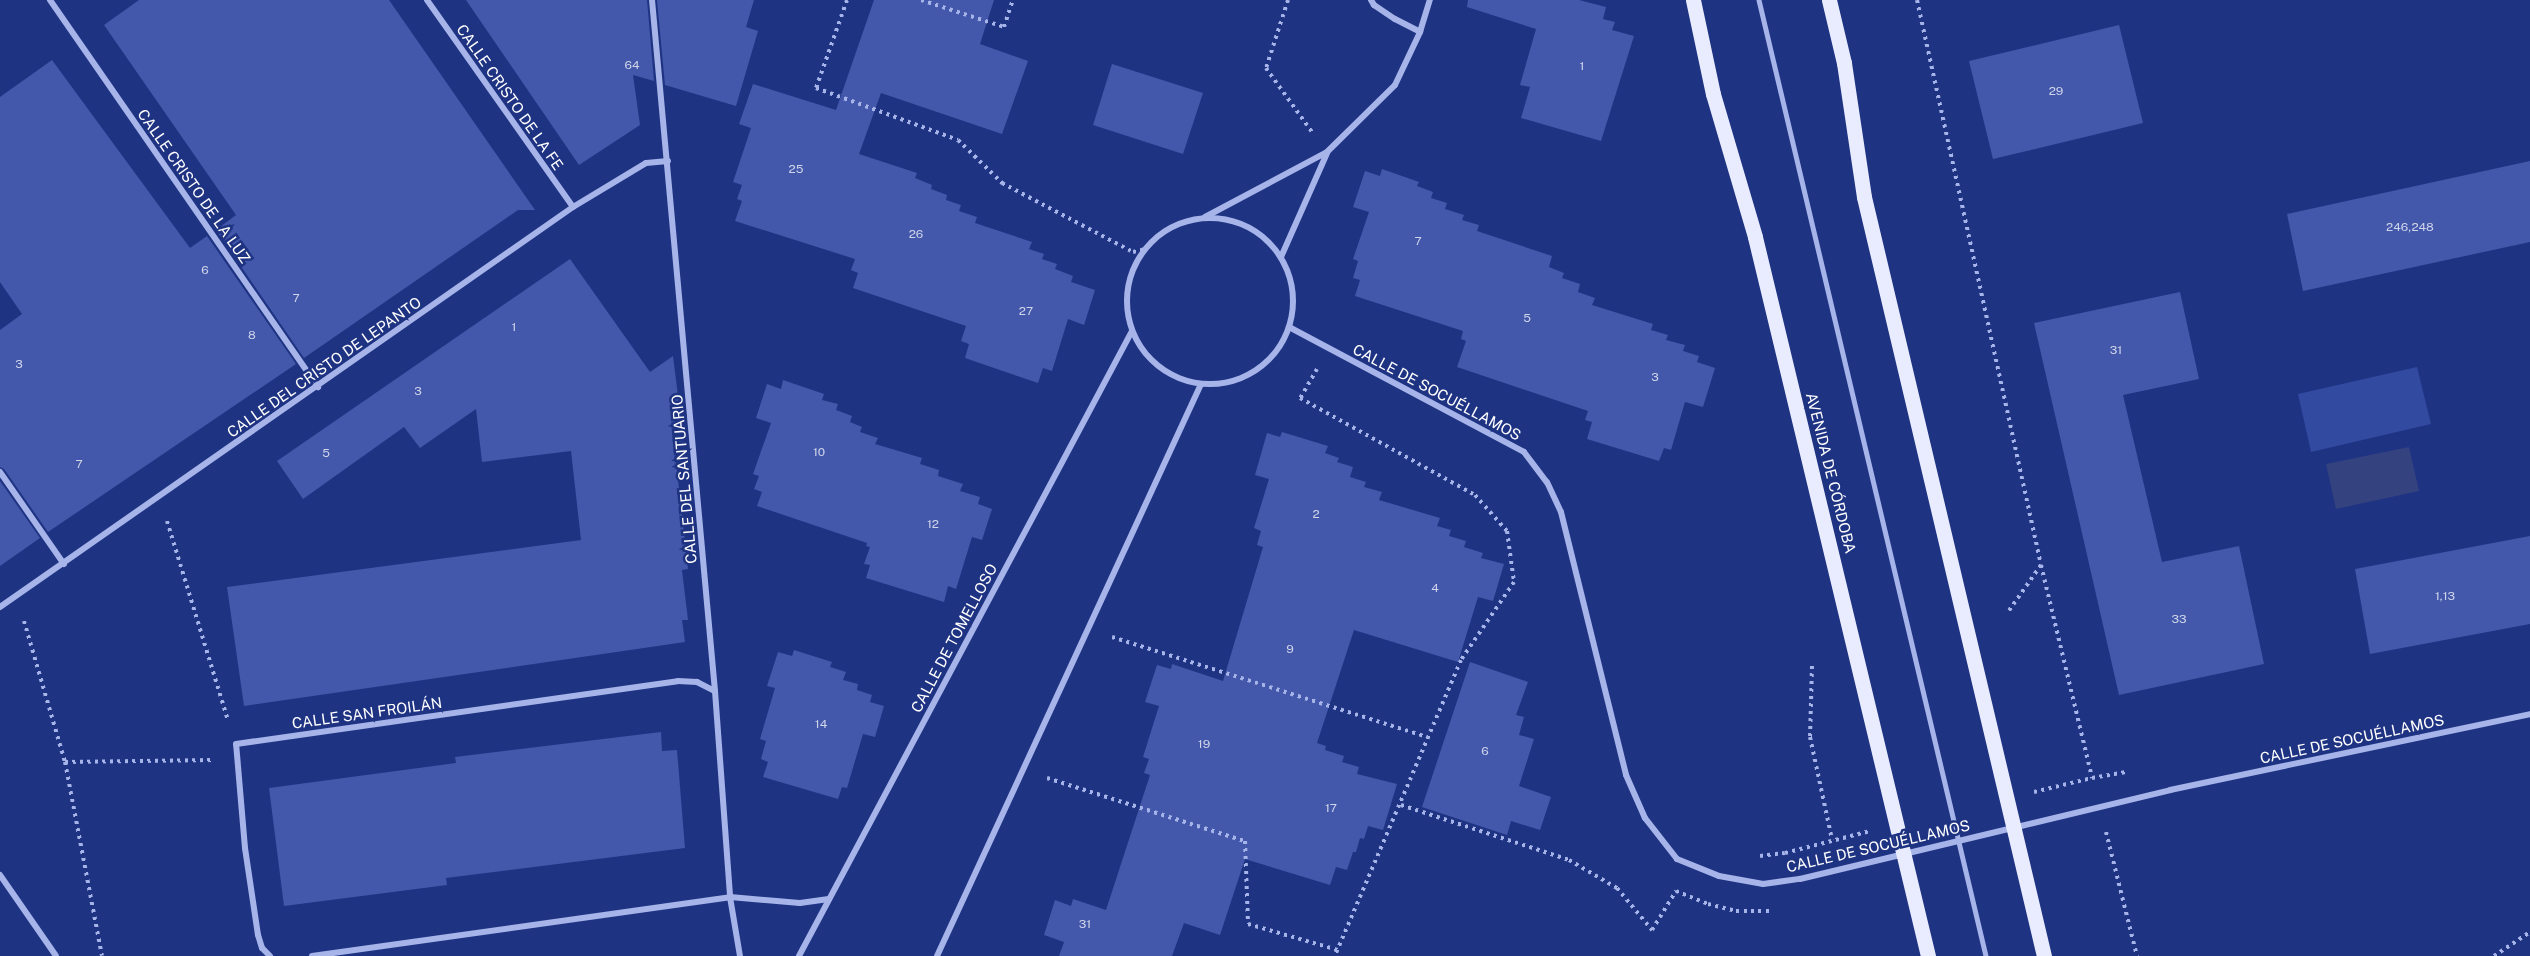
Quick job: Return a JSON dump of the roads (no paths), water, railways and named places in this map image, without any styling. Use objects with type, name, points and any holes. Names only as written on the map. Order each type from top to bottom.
[{"type":"main road","name":"AVENIDA DE CÓRDOBA","points":[[1693,0],[1713,94],[1755,237],[1928,956]]},
{"type":"main road","points":[[1830,0],[1844,63],[1864,197],[2044,956]]},
{"type":"street","name":"CALLE CRISTO DE LA LUZ","points":[[50,0],[318,387]]},
{"type":"street","name":"CALLE CRISTO DE LA FE","points":[[428,0],[573,207]]},
{"type":"street","name":"CALLE DEL SANTUARIO","points":[[652,0],[715,691],[730,897],[740,956]]},
{"type":"street","points":[[1371,0],[1374,5],[1419,32]]},
{"type":"street","points":[[1204,218],[1227,220],[1248,227],[1267,240],[1281,257],[1290,279],[1294,303],[1289,327],[1276,351],[1255,371],[1229,382],[1201,384],[1179,378],[1159,367],[1143,351],[1132,331],[1126,303],[1131,274],[1145,249],[1161,233],[1182,223],[1204,218],[1327,152],[1395,85],[1419,32],[1430,0]]},
{"type":"street","points":[[1281,257],[1327,152]]},
{"type":"street","name":"CALLE DEL CRISTO DE LEPANTO","points":[[0,607],[573,207],[646,163],[668,160]]},
{"type":"street","name":"CALLE DE SOCUÉLLAMOS","points":[[1289,327],[1524,452],[1547,482],[1561,512],[1626,775],[1645,818],[1677,859],[1719,876],[1763,884],[1800,879],[2170,790],[2530,714]]},
{"type":"street","name":"CALLE DE TOMELLOSO","points":[[799,956],[1132,331]]},
{"type":"street","points":[[937,956],[1201,384]]},
{"type":"street","points":[[0,472],[64,564]]},
{"type":"street","name":"CALLE SAN FROILÁN","points":[[270,956],[262,948],[258,934],[245,848],[236,744],[678,681],[697,682],[715,691]]},
{"type":"street","points":[[0,875],[56,956]]},
{"type":"street","points":[[312,956],[730,897],[800,903],[829,899]]},
{"type":"lane","points":[[1759,0],[1986,956]]}]
